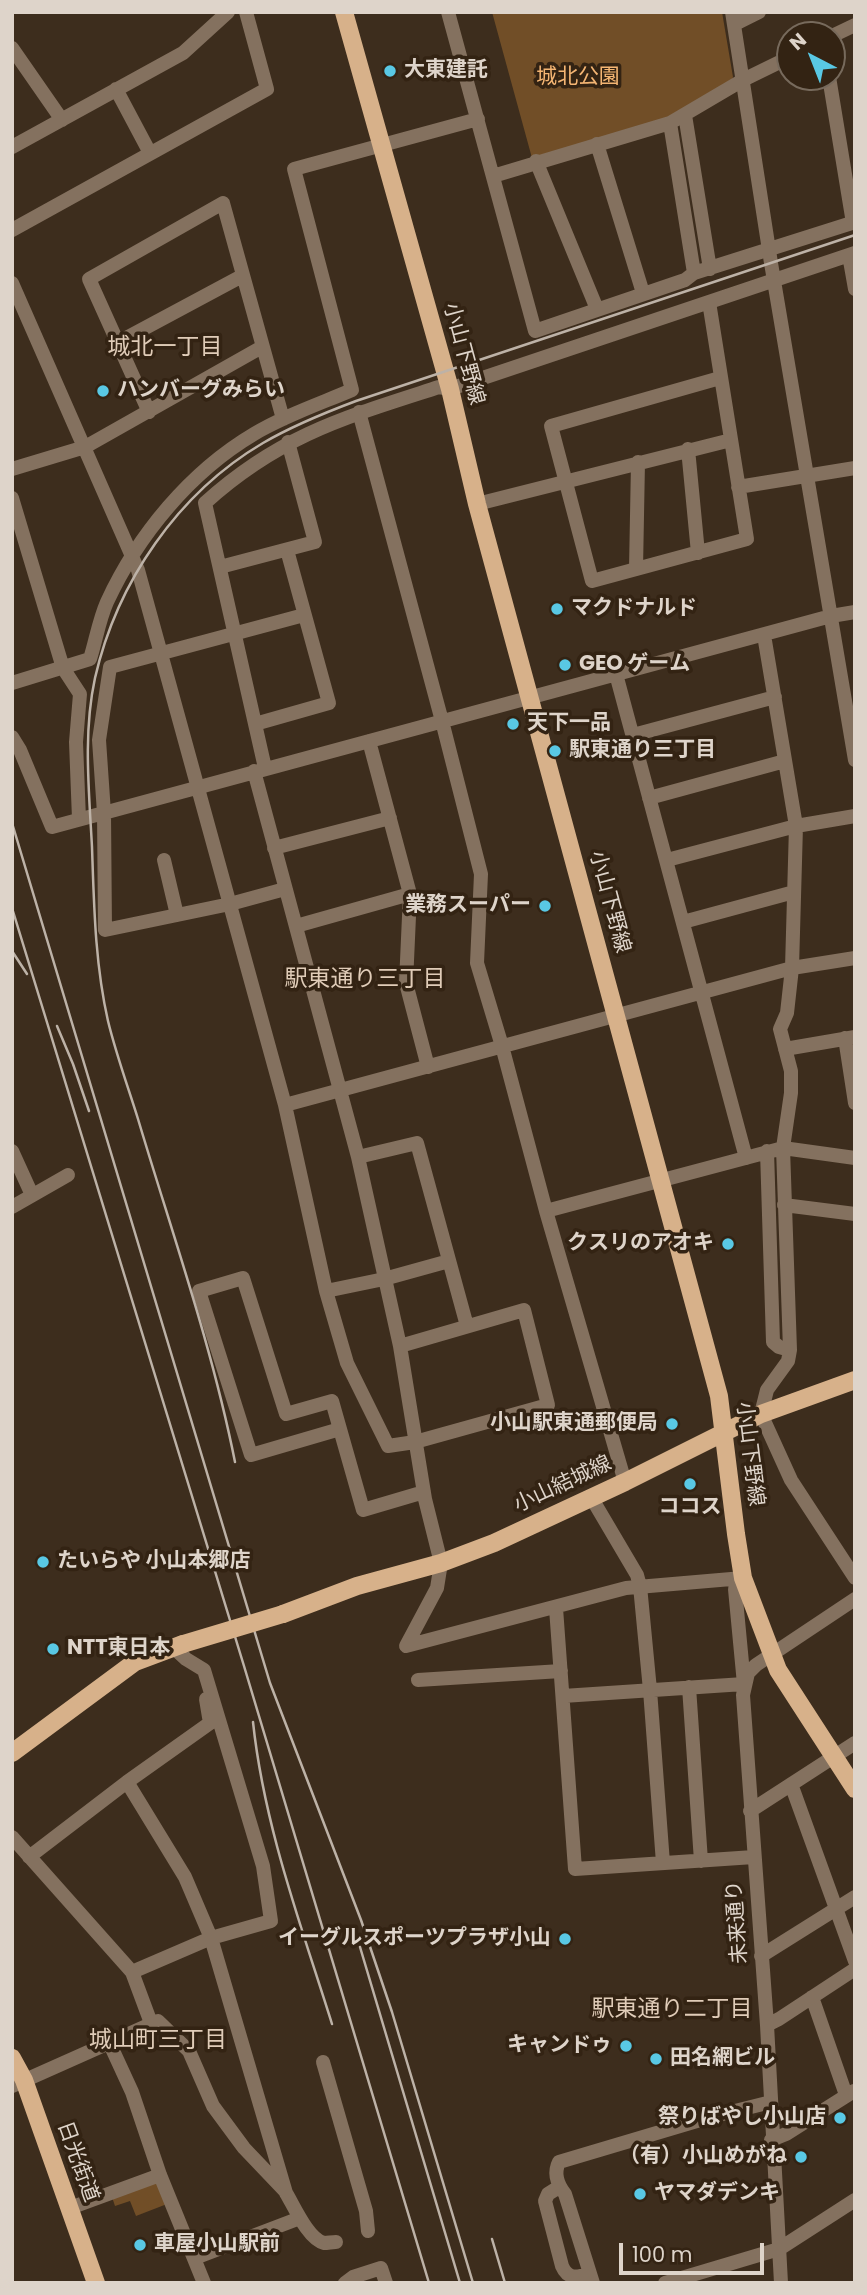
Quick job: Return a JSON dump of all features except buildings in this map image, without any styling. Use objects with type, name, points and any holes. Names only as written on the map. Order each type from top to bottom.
[{"type":"main road","name":"小山下野線","points":[[344,12],[450,389],[477,504],[719,1396],[743,1577],[771,1654],[786,1682],[855,1788]]},
{"type":"main road","name":"小山結城線","points":[[178,1646],[283,1614],[357,1587],[441,1563],[494,1543],[761,1414],[855,1380]]},
{"type":"main road","points":[[12,1753],[135,1662],[178,1646]]},
{"type":"main road","name":"日光街道","points":[[12,2058],[18,2083],[70,2208],[96,2283]]},
{"type":"street","points":[[12,147],[183,53],[228,12]]},
{"type":"street","points":[[12,230],[267,89],[246,12]]},
{"type":"street","points":[[448,12],[534,331],[685,280],[694,273],[854,222],[831,91]]},
{"type":"street","points":[[759,12],[734,18],[774,281],[855,760]]},
{"type":"street","points":[[12,48],[62,120]]},
{"type":"street","points":[[493,176],[670,123],[776,64]]},
{"type":"street","points":[[116,89],[150,153]]},
{"type":"street","points":[[685,115],[710,269]]},
{"type":"street","points":[[12,683],[90,659],[106,605],[132,556],[163,514],[196,478],[231,448],[283,419],[352,390],[294,169],[478,119]]},
{"type":"street","points":[[670,123],[694,273]]},
{"type":"street","points":[[597,144],[643,293]]},
{"type":"street","points":[[536,161],[597,309]]},
{"type":"street","points":[[149,412],[89,279],[223,203],[283,419]]},
{"type":"street","points":[[743,1577],[640,1586],[406,1646],[437,1588],[441,1563],[424,1492],[400,1346],[358,1157],[274,848],[259,769],[255,724],[205,503],[244,469],[288,442],[359,412],[439,387],[450,389],[852,254],[855,289]]},
{"type":"street","points":[[117,343],[242,276]]},
{"type":"street","points":[[12,283],[132,556],[162,653],[285,1105],[326,1292],[347,1363],[388,1446],[415,1442],[548,1405],[524,1310],[400,1346]]},
{"type":"street","points":[[709,302],[747,539],[592,581],[551,425],[720,378]]},
{"type":"street","points":[[12,469],[85,447],[262,347]]},
{"type":"street","points":[[359,412],[481,874],[477,963],[625,1482]]},
{"type":"street","points":[[477,504],[731,440]]},
{"type":"street","points":[[220,567],[316,542],[288,442]]},
{"type":"street","points":[[688,449],[698,553]]},
{"type":"street","points":[[636,569],[638,462]]},
{"type":"street","points":[[738,487],[855,468]]},
{"type":"street","points":[[12,498],[64,668],[80,694],[76,742],[79,819]]},
{"type":"street","points":[[255,724],[329,703],[287,550]]},
{"type":"street","points":[[12,737],[52,827],[259,769],[831,616],[855,612]]},
{"type":"street","points":[[285,890],[106,930],[104,813],[99,740],[110,667],[304,615]]},
{"type":"street","points":[[764,635],[796,826],[792,968],[787,1013],[780,1029],[791,1071],[783,1148],[790,1350],[788,1361],[767,1390],[761,1414],[791,1480],[855,1578]]},
{"type":"street","points":[[615,674],[746,1157]]},
{"type":"street","points":[[633,735],[775,697]]},
{"type":"street","points":[[369,741],[410,894],[406,983],[428,1067]]},
{"type":"street","points":[[649,798],[785,761]]},
{"type":"street","points":[[667,860],[796,826],[855,816]]},
{"type":"street","points":[[274,848],[390,818]]},
{"type":"street","points":[[164,860],[177,915]]},
{"type":"street","points":[[683,922],[794,892]]},
{"type":"street","points":[[296,926],[410,894]]},
{"type":"street","points":[[285,1105],[792,968],[855,958]]},
{"type":"street","points":[[785,1049],[850,1037],[855,1103]]},
{"type":"street","points":[[358,1157],[417,1143],[467,1326]]},
{"type":"street","points":[[546,1211],[783,1148],[855,1158]]},
{"type":"street","points":[[12,1151],[32,1195]]},
{"type":"street","points":[[766,1152],[774,1342],[779,1347],[790,1350]]},
{"type":"street","points":[[12,1207],[68,1175]]},
{"type":"street","points":[[768,1211],[784,1209],[855,1214]]},
{"type":"street","points":[[326,1292],[449,1261]]},
{"type":"street","points":[[340,1429],[251,1455],[200,1291],[243,1278],[286,1414],[332,1401],[340,1429],[363,1510],[424,1492]]},
{"type":"street","points":[[592,1497],[640,1586],[663,1863]]},
{"type":"street","name":"未来通り","points":[[743,1577],[735,1588],[767,2025],[771,2140],[781,2283]]},
{"type":"street","points":[[563,1696],[744,1684],[748,1673],[756,1665],[855,1599]]},
{"type":"street","points":[[556,1608],[575,1869],[754,1857]]},
{"type":"street","points":[[132,1972],[211,1938],[271,1921],[263,1866],[204,1670],[186,1660],[178,1646]]},
{"type":"street","points":[[29,1857],[210,1723],[202,1677],[204,1670]]},
{"type":"street","points":[[418,1680],[561,1671]]},
{"type":"street","points":[[690,1687],[701,1861]]},
{"type":"street","points":[[750,1811],[855,1743]]},
{"type":"street","points":[[127,1782],[185,1877],[211,1938],[286,2193],[313,2236],[324,2243],[336,2242]]},
{"type":"street","points":[[791,1784],[855,1961]]},
{"type":"street","points":[[12,1837],[132,1972],[151,2023]]},
{"type":"street","points":[[761,1956],[855,1897]]},
{"type":"street","points":[[767,2025],[779,2020],[855,1969]]},
{"type":"street","points":[[771,2140],[786,2134],[850,2093],[812,1997]]},
{"type":"street","points":[[18,2083],[158,2021],[189,2051],[213,2106],[244,2148],[286,2193]]},
{"type":"street","points":[[109,2042],[132,2092],[160,2175],[204,2283]]},
{"type":"street","points":[[323,2062],[366,2211],[368,2231]]},
{"type":"street","points":[[559,2187],[548,2194],[545,2201],[562,2266],[571,2277],[591,2278],[565,2194],[559,2187],[556,2171],[563,2160],[771,2102]]},
{"type":"street","points":[[70,2208],[160,2175]]},
{"type":"street","points":[[666,2283],[779,2249],[855,2200]]},
{"type":"street","points":[[195,2259],[300,2218]]},
{"type":"street","points":[[345,2283],[381,2268],[386,2283]]},
{"type":"green space","name":"城北公園","points":[[492,12],[722,12],[733,77],[731,83],[677,115],[532,158]]},
{"type":"green space","points":[[152,2181],[159,2185],[167,2204],[136,2216],[130,2201],[115,2206],[112,2197]]},
{"type":"railway","points":[[235,1462],[203,1333],[111,1033],[100,978],[88,783],[89,720],[95,678],[105,642],[135,575],[155,543],[204,487],[232,464],[285,431],[356,401],[855,235]]},
{"type":"railway","points":[[12,823],[270,1683],[361,1920],[392,2012],[473,2283]]},
{"type":"railway","points":[[12,908],[429,2283]]},
{"type":"railway","points":[[12,951],[27,974]]},
{"type":"railway","points":[[57,1026],[89,1111]]},
{"type":"railway","points":[[253,1722],[258,1761],[275,1837],[332,2024]]},
{"type":"railway","points":[[360,1947],[460,2283]]},
{"type":"railway","points":[[492,2239],[505,2283]]},
{"type":"place","name":"大東建託","points":[[390,71]]},
{"type":"place","name":"ハンバーグみらい","points":[[103,391]]},
{"type":"place","name":"マクドナルド","points":[[557,609]]},
{"type":"place","name":"GEO ゲーム","points":[[565,665]]},
{"type":"place","name":"天下一品","points":[[513,724]]},
{"type":"place","name":"駅東通り三丁目","points":[[555,751]]},
{"type":"place","name":"業務スーパー","points":[[545,906]]},
{"type":"place","name":"クスリのアオキ","points":[[728,1244]]},
{"type":"place","name":"小山駅東通郵便局","points":[[672,1424]]},
{"type":"place","name":"ココス","points":[[690,1484]]},
{"type":"place","name":"たいらや 小山本郷店","points":[[43,1562]]},
{"type":"place","name":"NTT東日本","points":[[53,1649]]},
{"type":"place","name":"イーグルスポーツプラザ小山","points":[[565,1939]]},
{"type":"place","name":"キャンドゥ","points":[[626,2046]]},
{"type":"place","name":"田名網ビル","points":[[656,2059]]},
{"type":"place","name":"祭りばやし小山店","points":[[840,2118]]},
{"type":"place","name":"（有）小山めがね","points":[[801,2157]]},
{"type":"place","name":"ヤマダデンキ","points":[[640,2194]]},
{"type":"place","name":"車屋小山駅前","points":[[140,2245]]},
{"type":"district","name":"城北一丁目","points":[[165,348]]},
{"type":"district","name":"駅東通り三丁目","points":[[365,980]]},
{"type":"district","name":"駅東通り二丁目","points":[[672,2010]]},
{"type":"district","name":"城山町三丁目","points":[[158,2041]]}]
